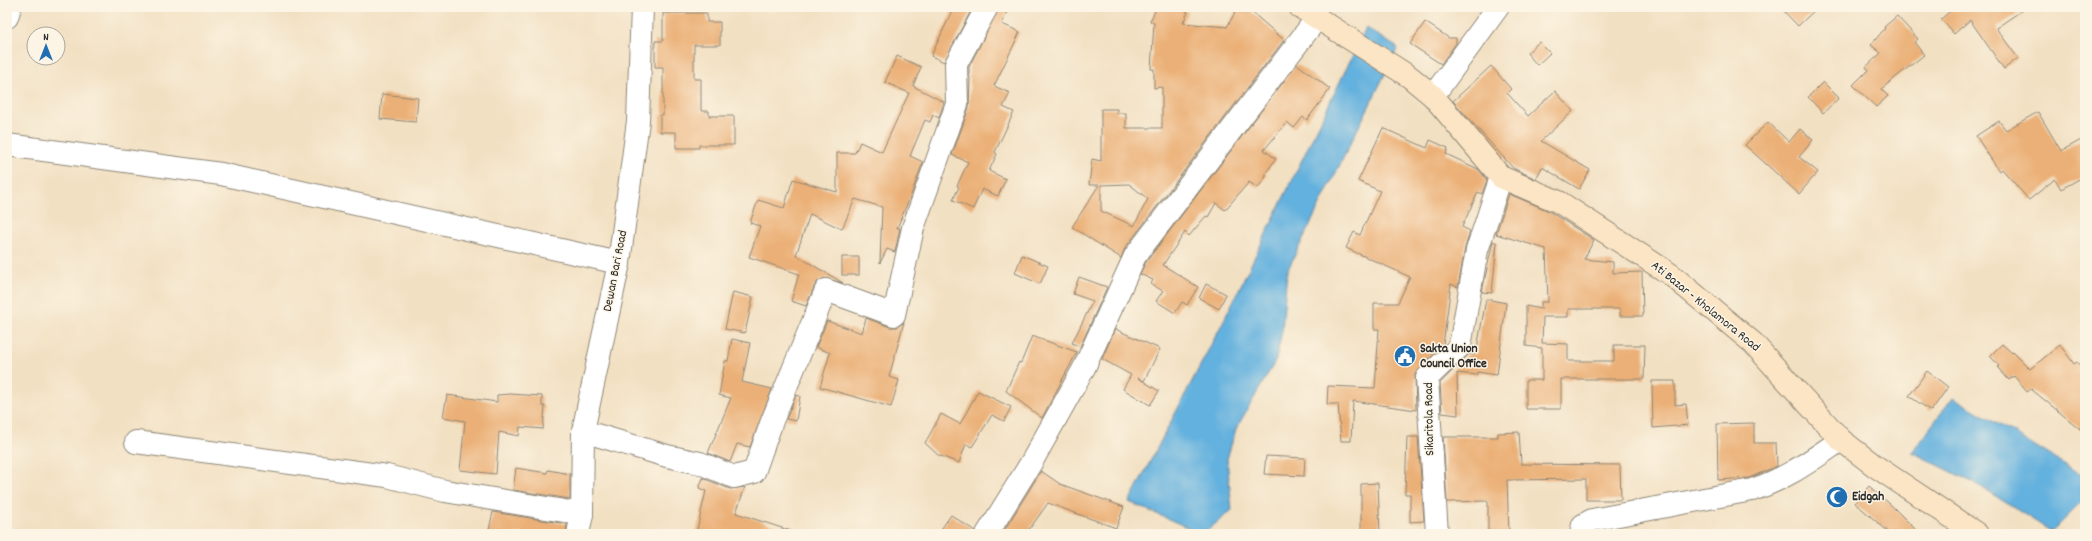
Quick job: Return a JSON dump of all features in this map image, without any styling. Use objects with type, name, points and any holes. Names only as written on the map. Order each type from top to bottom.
[{"type":"main road","name":"Ati Bazar - Kholamora Road","points":[[1315,17],[1410,77],[1433,96],[1501,177],[1559,202],[1670,274],[1753,343],[1841,440],[1875,466],[1977,534]]},
{"type":"street","points":[[7,17],[10,7]]},
{"type":"street","name":"Dewan Bari Road","points":[[580,524],[583,431],[619,263],[638,121],[642,7]]},
{"type":"street","points":[[583,431],[667,456],[700,463],[734,477],[754,472],[772,421],[826,290],[894,315],[913,228],[956,104],[956,64],[987,7]]},
{"type":"street","points":[[1433,96],[1498,7]]},
{"type":"street","points":[[987,534],[1031,463],[1084,368],[1134,256],[1315,17]]},
{"type":"street","points":[[7,145],[221,174],[619,263]]},
{"type":"street","name":"Sikaritola Road","points":[[1437,534],[1427,378],[1460,346],[1478,250],[1501,177]]},
{"type":"street","points":[[1581,534],[1583,526],[1592,520],[1752,490],[1771,484],[1791,475],[1841,440]]},
{"type":"street","points":[[136,442],[387,476],[580,524]]},
{"type":"water","points":[[1366,28],[1398,48],[1287,271],[1282,331],[1276,360],[1236,429],[1227,459],[1232,510],[1203,534],[1129,502],[1225,318]]},
{"type":"water","points":[[1953,397],[2085,477],[2085,499],[2052,532],[1978,485],[1912,452]]},
{"type":"building","points":[[954,7],[973,7],[944,62],[931,56]]},
{"type":"building","points":[[999,7],[1009,7],[1002,24],[1020,32],[994,86],[1010,93],[1003,107],[1014,112],[995,152],[997,154],[989,171],[1006,179],[998,196],[982,189],[973,209],[953,200],[959,187],[957,186],[968,162],[952,155],[969,108],[969,67]]},
{"type":"building","points":[[1157,7],[1178,7],[1188,12],[1183,23],[1227,27],[1238,7],[1246,7],[1284,40],[1125,248],[1121,258],[1072,227],[1099,185],[1089,185],[1092,159],[1101,161],[1101,109],[1117,109],[1117,113],[1126,113],[1126,128],[1162,128],[1162,87],[1154,88],[1154,69],[1151,69],[1154,23],[1150,21]],"holes":[[[1129,184],[1148,199],[1134,226],[1101,211],[1101,185]]]},
{"type":"building","points":[[1780,7],[1818,7],[1798,26]]},
{"type":"building","points":[[1955,7],[2027,7],[1996,28],[2018,58],[2004,69],[1970,20],[1954,34],[1941,19]]},
{"type":"building","points":[[663,13],[707,13],[707,22],[720,22],[720,45],[694,45],[694,79],[701,79],[701,111],[709,111],[709,116],[734,116],[734,145],[699,145],[699,148],[676,148],[676,132],[660,132],[660,115],[663,115],[663,67],[655,67],[655,41],[663,41]]},
{"type":"building","points":[[1897,16],[1918,39],[1914,42],[1924,55],[1881,89],[1888,96],[1876,107],[1853,85],[1868,70],[1866,67],[1881,53],[1871,45],[1885,28],[1884,27]]},
{"type":"building","points":[[1425,22],[1449,38],[1456,38],[1456,43],[1441,64],[1410,44]]},
{"type":"building","points":[[1539,42],[1550,53],[1537,65],[1527,53]]},
{"type":"building","points":[[897,56],[921,67],[913,86],[944,102],[939,118],[933,115],[930,122],[925,120],[910,156],[923,162],[897,228],[900,228],[895,252],[887,249],[880,263],[882,207],[855,199],[842,229],[810,214],[796,255],[843,283],[824,278],[815,285],[806,306],[791,301],[799,274],[749,257],[760,226],[750,223],[758,200],[784,208],[793,179],[837,192],[837,153],[855,153],[860,142],[882,152],[909,93],[885,82]]},
{"type":"building","points":[[1297,64],[1330,89],[1307,120],[1303,117],[1294,128],[1287,122],[1264,150],[1276,159],[1265,174],[1267,175],[1258,188],[1249,182],[1225,210],[1216,203],[1208,217],[1206,216],[1189,236],[1185,232],[1163,265],[1198,287],[1187,305],[1182,302],[1175,313],[1156,301],[1163,291],[1151,284],[1153,280],[1140,274],[1146,262]]},
{"type":"building","points":[[1491,66],[1511,89],[1507,93],[1528,116],[1555,91],[1573,111],[1541,141],[1590,170],[1579,189],[1542,167],[1536,179],[1513,168],[1453,101]]},
{"type":"building","points":[[1823,82],[1839,98],[1823,113],[1808,97]]},
{"type":"building","points":[[382,94],[418,98],[416,122],[380,119]]},
{"type":"building","points":[[2038,112],[2061,151],[2085,138],[2085,176],[2061,189],[2055,179],[2029,200],[2002,169],[1999,171],[1976,136],[1999,121],[2006,130]]},
{"type":"building","points":[[1768,122],[1789,142],[1800,129],[1813,140],[1799,157],[1818,172],[1799,194],[1745,145]]},
{"type":"building","points":[[1383,128],[1427,148],[1430,140],[1448,148],[1446,154],[1478,169],[1487,180],[1482,194],[1478,192],[1462,227],[1470,231],[1465,248],[1458,287],[1451,284],[1443,345],[1415,374],[1416,410],[1353,401],[1351,441],[1341,441],[1338,404],[1327,404],[1328,386],[1375,388],[1379,329],[1374,329],[1374,303],[1398,303],[1410,277],[1346,248],[1354,232],[1360,235],[1380,191],[1358,181]]},
{"type":"building","points":[[1509,194],[1547,210],[1594,240],[1584,259],[1613,262],[1613,273],[1642,272],[1643,316],[1620,316],[1620,309],[1568,309],[1568,317],[1543,317],[1542,343],[1568,344],[1568,361],[1614,361],[1614,345],[1645,345],[1644,379],[1561,379],[1561,409],[1526,409],[1526,380],[1542,380],[1542,348],[1526,346],[1526,306],[1541,309],[1541,302],[1548,302],[1546,249],[1496,234]]},
{"type":"building","points":[[1493,241],[1497,243],[1492,293],[1482,292]]},
{"type":"building","points":[[1022,255],[1048,266],[1040,284],[1015,273]]},
{"type":"building","points":[[842,257],[859,257],[859,275],[842,275]]},
{"type":"building","points":[[1079,277],[1107,287],[1080,347],[1072,343],[1093,301],[1073,294]]},
{"type":"building","points":[[1206,284],[1226,294],[1219,309],[1199,298]]},
{"type":"building","points":[[733,292],[753,297],[745,333],[725,329]]},
{"type":"building","points":[[1486,299],[1506,303],[1497,375],[1477,372],[1477,375],[1457,373],[1458,415],[1442,413],[1440,383],[1469,354],[1476,354]]},
{"type":"building","points":[[866,318],[890,327],[897,327],[904,322],[889,377],[899,380],[891,407],[820,387],[830,353],[816,347],[827,321],[862,333]]},
{"type":"building","points":[[1115,329],[1160,349],[1144,381],[1138,378],[1159,391],[1150,405],[1123,389],[1131,375],[1102,359]]},
{"type":"building","points":[[1032,336],[1077,352],[1042,418],[1006,391],[1019,362],[1021,363]]},
{"type":"building","points":[[732,339],[750,343],[742,382],[772,389],[750,447],[737,444],[730,462],[708,453],[731,398],[719,395],[725,361],[728,361]]},
{"type":"building","points":[[2002,344],[2012,353],[2013,352],[2030,369],[2060,345],[2074,364],[2077,362],[2085,371],[2085,433],[2031,389],[2027,392],[2014,376],[2009,380],[1997,367],[1999,366],[1990,356]]},
{"type":"building","points":[[1927,371],[1948,387],[1931,411],[1909,396]]},
{"type":"building","points":[[1652,381],[1675,381],[1675,405],[1686,404],[1688,425],[1653,428]]},
{"type":"building","points":[[978,391],[1011,407],[1004,421],[992,415],[972,447],[966,444],[959,463],[938,455],[925,443],[941,414],[960,424]]},
{"type":"building","points":[[510,394],[542,396],[542,406],[545,406],[543,429],[520,427],[519,436],[499,432],[496,474],[460,470],[465,421],[443,417],[447,395],[497,402],[497,395]]},
{"type":"building","points":[[796,395],[800,396],[796,421],[786,419]]},
{"type":"building","points":[[1754,423],[1754,443],[1776,443],[1777,466],[1749,478],[1718,480],[1717,424]]},
{"type":"building","points":[[1519,432],[1521,464],[1620,465],[1621,500],[1586,500],[1586,479],[1507,480],[1509,534],[1488,534],[1488,501],[1447,502],[1443,437],[1498,437],[1498,433]]},
{"type":"building","points":[[1407,437],[1418,437],[1424,521],[1410,522],[1410,494],[1405,494]]},
{"type":"building","points":[[1266,456],[1305,458],[1304,476],[1264,474]]},
{"type":"building","points":[[516,468],[547,473],[548,470],[570,474],[570,499],[513,490]]},
{"type":"building","points":[[1041,471],[1060,484],[1124,507],[1116,528],[1048,503],[1026,534],[1002,534]]},
{"type":"building","points":[[703,478],[730,489],[745,487],[736,513],[791,531],[790,534],[696,534],[706,491],[699,488]]},
{"type":"building","points":[[1378,483],[1380,534],[1361,534],[1361,484]]},
{"type":"building","points":[[1869,486],[1891,505],[1920,534],[1891,534],[1855,503]]},
{"type":"building","points":[[493,512],[567,524],[566,534],[488,534]]},
{"type":"building","points":[[951,515],[975,531],[975,534],[950,534],[942,528]]},
{"type":"place","name":"Sakta Union Council Office","points":[[1405,356]]},
{"type":"place","name":"Eidgah","points":[[1837,497]]}]
